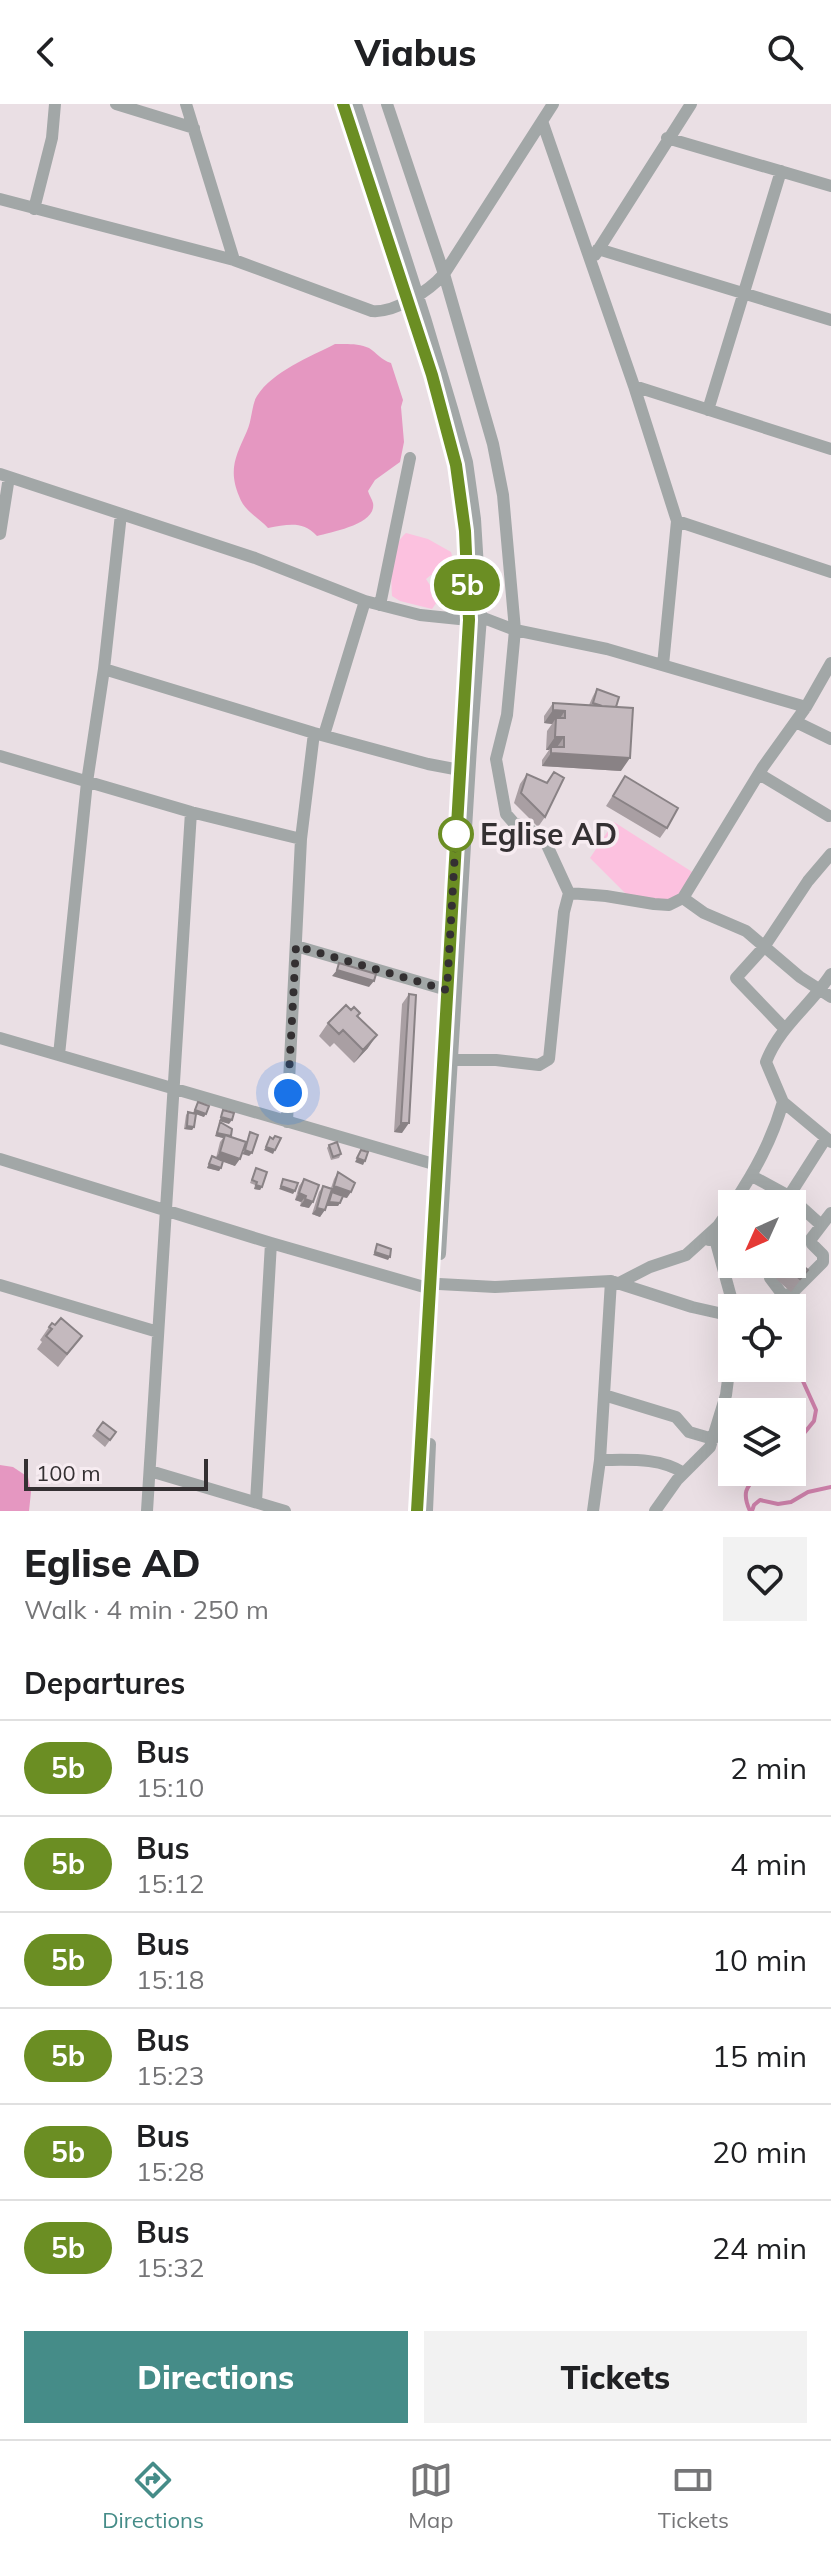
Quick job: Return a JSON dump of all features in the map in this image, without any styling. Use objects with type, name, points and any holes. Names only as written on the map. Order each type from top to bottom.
[{"type":"street","points":[[34,209],[52,138],[55,104]]},
{"type":"street","points":[[116,104],[194,128]]},
{"type":"street","points":[[186,104],[234,260]]},
{"type":"street","points":[[343,104],[467,462],[475,519],[475,619],[453,1060],[417,1511]]},
{"type":"street","points":[[356,104],[412,297]]},
{"type":"street","points":[[387,104],[444,274],[503,495],[515,630],[507,715],[496,759],[506,814],[546,843],[569,893],[564,912],[549,1059],[539,1065],[496,1060],[453,1060]]},
{"type":"street","points":[[0,199],[234,260],[372,311],[389,311],[444,274],[553,104]]},
{"type":"street","points":[[595,255],[691,104]]},
{"type":"street","points":[[542,121],[595,255],[677,521],[663,665]]},
{"type":"street","points":[[667,138],[831,186]]},
{"type":"street","points":[[708,410],[781,171]]},
{"type":"street","points":[[595,255],[831,320]]},
{"type":"street","points":[[634,386],[831,449]]},
{"type":"street","points":[[380,605],[410,458]]},
{"type":"street","points":[[0,534],[4,475],[255,558],[365,601],[420,615],[475,619],[607,649],[806,707]]},
{"type":"street","points":[[59,1055],[87,782],[104,669],[121,514]]},
{"type":"street","points":[[677,521],[831,572]]},
{"type":"street","points":[[287,1122],[301,839],[319,734],[365,601]]},
{"type":"street","points":[[427,1511],[437,1165],[460,770],[475,619]]},
{"type":"street","points":[[569,893],[669,905],[683,898],[759,774],[827,680],[831,663]]},
{"type":"street","points":[[104,669],[319,734],[460,770]]},
{"type":"street","points":[[796,722],[831,739]]},
{"type":"street","points":[[0,756],[191,812],[301,839]]},
{"type":"street","points":[[759,774],[829,816]]},
{"type":"street","points":[[147,1511],[191,812]]},
{"type":"street","points":[[784,1028],[736,978],[764,947],[800,892],[831,854]]},
{"type":"street","points":[[683,898],[704,913],[746,931],[826,994]]},
{"type":"street","points":[[296,946],[447,990]]},
{"type":"street","points":[[793,1190],[828,1140],[783,1102],[766,1062],[784,1028],[826,994],[831,974]]},
{"type":"street","points":[[0,1038],[437,1165]]},
{"type":"street","points":[[743,1190],[775,1130],[783,1102]]},
{"type":"street","points":[[0,1159],[271,1243],[435,1286],[615,1282],[718,1313]]},
{"type":"street","points":[[752,1176],[778,1190]]},
{"type":"street","points":[[806,1211],[820,1224]]},
{"type":"street","points":[[770,1278],[782,1294],[790,1295],[823,1262],[823,1255],[811,1239],[831,1213]]},
{"type":"street","points":[[615,1282],[686,1255],[708,1240],[718,1226]]},
{"type":"street","points":[[708,1240],[718,1238]]},
{"type":"street","points":[[708,1240],[729,1294]]},
{"type":"street","points":[[256,1502],[271,1243]]},
{"type":"street","points":[[593,1511],[615,1282]]},
{"type":"street","points":[[0,1285],[158,1332]]},
{"type":"street","points":[[655,1511],[684,1473],[710,1447],[728,1382]]},
{"type":"street","points":[[604,1395],[676,1417],[693,1434],[713,1439]]},
{"type":"street","points":[[600,1460],[653,1461],[674,1466],[684,1473]]},
{"type":"street","points":[[150,1471],[285,1511]]},
{"type":"shaded area","points":[[335,344],[365,346],[391,363],[403,400],[404,442],[400,462],[375,480],[368,491],[373,503],[372,510],[361,522],[317,536],[300,526],[268,528],[244,506],[234,478],[235,463],[249,427],[255,399],[282,372]]},
{"type":"shaded area","points":[[406,533],[428,539],[451,552],[452,564],[446,574],[431,575],[426,579],[439,599],[432,609],[392,596],[394,554]]},
{"type":"shaded area","points":[[614,822],[697,875],[669,905],[633,901],[590,858]]},
{"type":"shaded area","points":[[0,1465],[13,1467],[28,1477],[31,1492],[29,1511],[0,1511]]},
{"type":"building","points":[[597,689],[619,697],[616,707],[593,703]]},
{"type":"building","points":[[553,703],[633,708],[630,758],[551,753],[551,747],[564,747],[564,737],[555,737],[556,718],[565,718],[565,711],[553,710]]},
{"type":"building","points":[[554,772],[564,778],[545,817],[521,793],[527,774],[547,783]]},
{"type":"building","points":[[625,776],[678,808],[667,828],[613,796]]},
{"type":"building","points":[[339,963],[376,974],[374,981],[337,970]]},
{"type":"building","points":[[409,994],[416,995],[409,1123],[401,1123]]},
{"type":"building","points":[[346,1005],[351,1010],[354,1007],[360,1013],[357,1016],[377,1035],[363,1050],[343,1030],[339,1034],[328,1023]]},
{"type":"building","points":[[198,1102],[209,1106],[206,1114],[195,1110]]},
{"type":"building","points":[[223,1110],[234,1113],[232,1120],[221,1117]]},
{"type":"building","points":[[188,1112],[196,1114],[194,1127],[187,1126]]},
{"type":"building","points":[[220,1122],[232,1129],[231,1136],[217,1133]]},
{"type":"building","points":[[250,1132],[258,1135],[252,1153],[245,1150]]},
{"type":"building","points":[[225,1135],[246,1142],[240,1159],[220,1152]]},
{"type":"building","points":[[275,1136],[281,1138],[275,1150],[266,1147],[270,1137],[273,1139]]},
{"type":"building","points":[[337,1142],[341,1154],[333,1157],[329,1145]]},
{"type":"building","points":[[361,1150],[368,1152],[365,1161],[357,1158]]},
{"type":"building","points":[[212,1156],[223,1161],[221,1168],[209,1164]]},
{"type":"building","points":[[256,1168],[267,1172],[262,1187],[252,1180]]},
{"type":"building","points":[[338,1172],[355,1183],[351,1192],[334,1186]]},
{"type":"building","points":[[283,1179],[298,1183],[295,1191],[281,1186]]},
{"type":"building","points":[[304,1179],[319,1185],[313,1202],[299,1193]]},
{"type":"building","points":[[323,1186],[332,1189],[325,1210],[317,1208]]},
{"type":"building","points":[[332,1192],[343,1196],[340,1203],[329,1202]]},
{"type":"building","points":[[377,1244],[391,1249],[390,1257],[375,1252]]},
{"type":"building","points":[[61,1318],[82,1336],[67,1354],[46,1336],[52,1329],[49,1327],[52,1323],[55,1325]]},
{"type":"building","points":[[103,1422],[116,1432],[110,1440],[97,1430]]},
{"type":"waterway","points":[[803,1382],[816,1410],[814,1421],[806,1431]]},
{"type":"waterway","points":[[750,1486],[746,1499],[750,1511]]},
{"type":"waterway","points":[[752,1511],[760,1500],[778,1504],[791,1502],[808,1492],[831,1487]]},
{"type":"bus line","name":"5b","points":[[343,104],[432,375],[456,465],[465,531],[469,620],[417,1511]]},
{"type":"place","name":"Eglise AD","points":[[456,834]]},
{"type":"route","points":[[288,1093],[296,946],[447,990],[456,834]]}]
